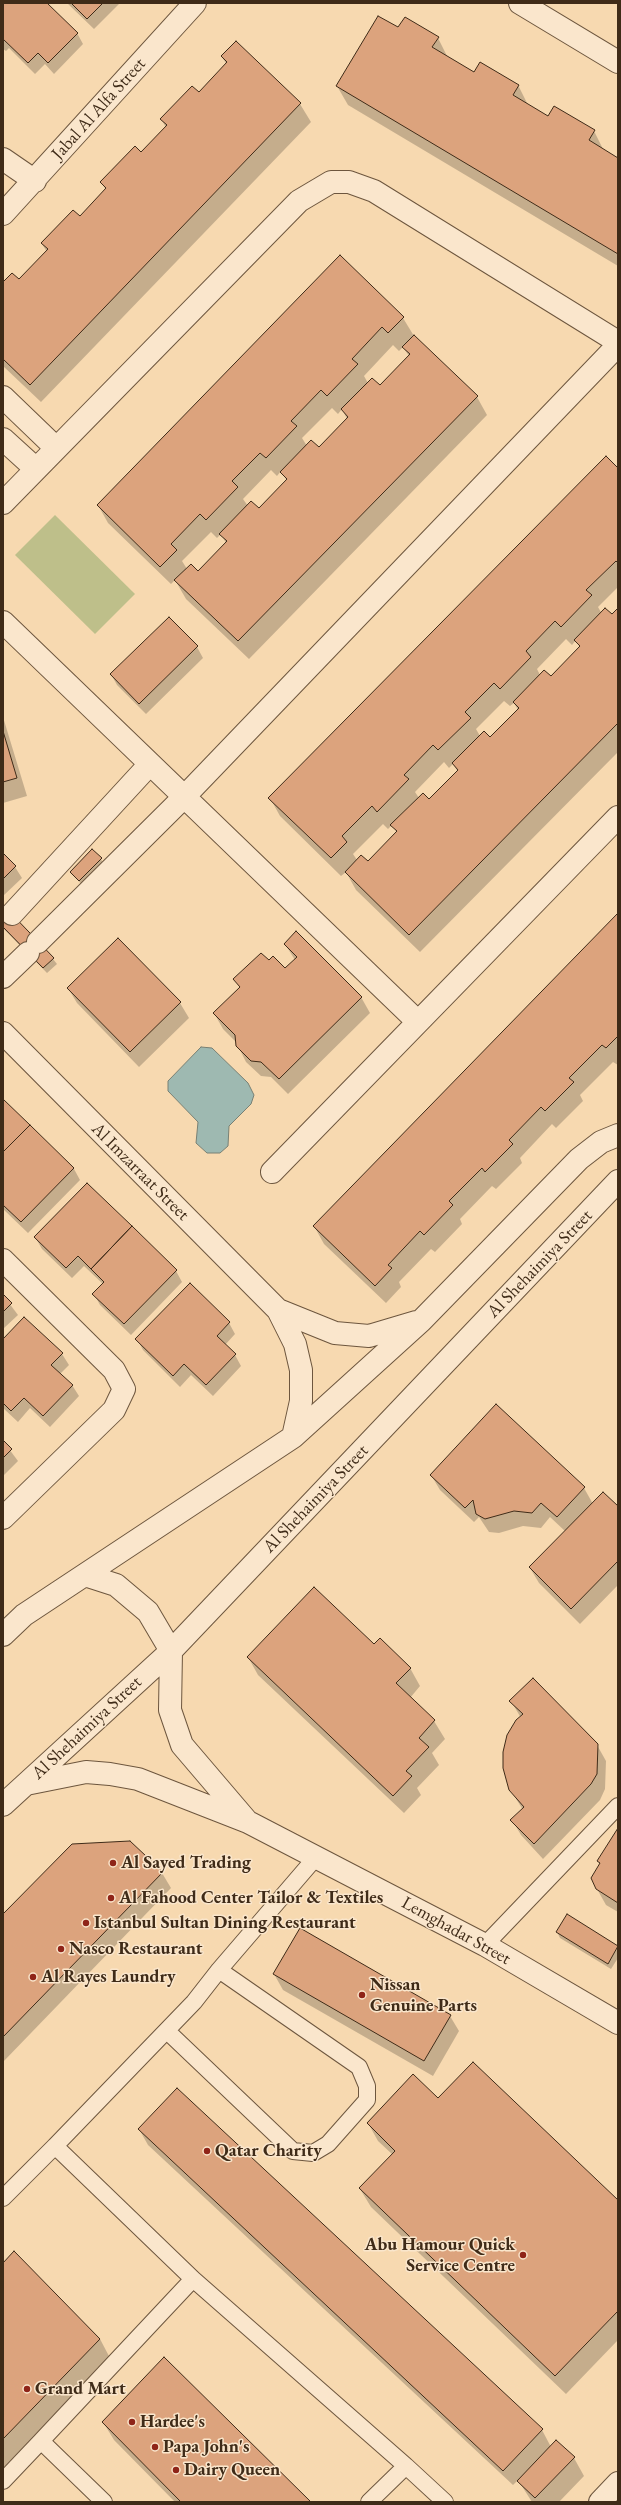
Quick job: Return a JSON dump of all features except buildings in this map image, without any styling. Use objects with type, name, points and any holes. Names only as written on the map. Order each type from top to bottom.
[{"type":"street","name":"Jabal Al Alfa Street","points":[[3,214],[195,3]]},
{"type":"street","points":[[520,3],[616,58]]},
{"type":"street","points":[[3,159],[34,181]]},
{"type":"street","points":[[3,503],[299,201],[331,182],[349,182],[374,191],[618,342]]},
{"type":"street","points":[[3,977],[184,797],[618,345]]},
{"type":"street","points":[[3,397],[56,448]]},
{"type":"street","points":[[3,439],[36,469]]},
{"type":"street","points":[[3,622],[417,1021]]},
{"type":"street","points":[[12,914],[150,764]]},
{"type":"street","points":[[272,1172],[417,1021],[618,817]]},
{"type":"street","name":"Al Imzarraat Street","points":[[3,1033],[278,1310],[294,1344],[301,1370],[301,1401],[294,1437]]},
{"type":"street","points":[[3,1636],[24,1615],[294,1437],[421,1321],[579,1159],[601,1142],[618,1135]]},
{"type":"street","name":"Al Shehaimiya Street","points":[[3,1805],[171,1651],[618,1181]]},
{"type":"street","points":[[3,1260],[114,1370],[124,1389],[114,1410],[3,1518]]},
{"type":"street","name":"Al Imzarraat Street","points":[[278,1310],[335,1333],[369,1336],[421,1321]]},
{"type":"street","points":[[85,1575],[116,1585],[148,1612],[171,1651]]},
{"type":"street","name":"Lemghadar Street","points":[[171,1651],[170,1710],[182,1746],[205,1775],[248,1822]]},
{"type":"street","name":"Lemghadar Street","points":[[26,1784],[86,1772],[110,1774],[138,1779],[248,1822],[317,1856],[485,1945],[618,2023]]},
{"type":"street","points":[[600,2502],[618,2483]]},
{"type":"lane","points":[[485,1945],[618,1806]]},
{"type":"lane","points":[[3,2198],[194,2002],[219,1970],[317,1856]]},
{"type":"lane","points":[[167,2031],[294,2151],[313,2153],[328,2144],[367,2100],[367,2086],[359,2067],[219,1970]]},
{"type":"lane","points":[[55,2146],[193,2279],[445,2502]]},
{"type":"lane","points":[[3,2481],[193,2279]]},
{"type":"lane","points":[[41,2441],[104,2502]]},
{"type":"lane","points":[[370,2502],[406,2466]]},
{"type":"green space","points":[[55,515],[135,594],[95,634],[15,555]]},
{"type":"water","points":[[201,1047],[212,1048],[248,1083],[254,1095],[251,1104],[229,1126],[228,1146],[220,1153],[207,1153],[196,1143],[198,1122],[168,1091],[168,1081]]},
{"type":"place","name":"Al Sayed Trading","points":[[113,1863]]},
{"type":"place","name":"Al Fahood Center Tailor & Textiles","points":[[111,1898]]},
{"type":"place","name":"Istanbul Sultan Dining Restaurant","points":[[86,1923]]},
{"type":"place","name":"Nasco Restaurant","points":[[61,1949]]},
{"type":"place","name":"Al Rayes Laundry","points":[[33,1977]]},
{"type":"place","name":"Nissan Genuine Parts","points":[[362,1995]]},
{"type":"place","name":"Qatar Charity","points":[[207,2151]]},
{"type":"place","name":"Abu Hamour Quick Service Centre","points":[[523,2255]]},
{"type":"place","name":"Grand Mart","points":[[27,2389]]},
{"type":"place","name":"Hardee's","points":[[132,2422]]},
{"type":"place","name":"Papa John's","points":[[155,2447]]},
{"type":"place","name":"Dairy Queen","points":[[176,2470]]}]
